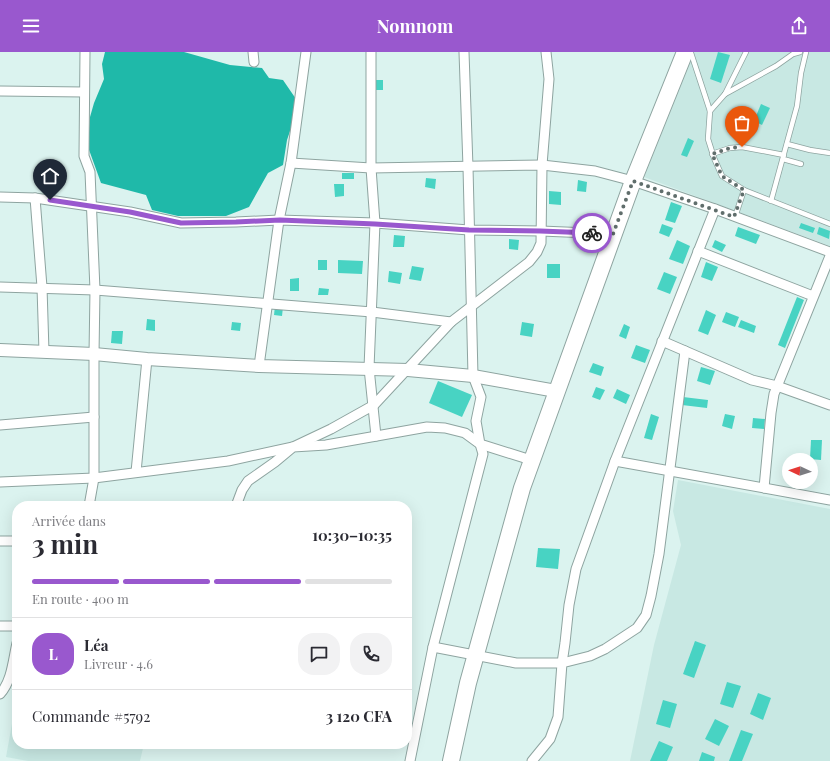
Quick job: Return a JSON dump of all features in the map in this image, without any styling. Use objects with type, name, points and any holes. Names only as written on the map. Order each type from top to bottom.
[{"type":"highway","points":[[452,761],[475,655],[505,546],[531,460],[633,181],[685,52]]},
{"type":"street","points":[[85,52],[84,156],[90,172],[95,290],[94,478],[90,501]]},
{"type":"street","points":[[253,52],[254,62]]},
{"type":"street","points":[[371,52],[371,168],[375,224],[369,368],[376,436]]},
{"type":"street","points":[[410,761],[433,647],[483,454],[476,421],[481,397],[473,376],[464,52]]},
{"type":"street","points":[[238,501],[242,490],[248,482],[293,447],[331,429],[374,405],[451,322],[529,262],[537,252],[541,243],[542,165],[549,79],[546,52]]},
{"type":"street","points":[[259,366],[280,220],[291,163],[304,54]]},
{"type":"street","points":[[0,91],[84,92]]},
{"type":"street","points":[[291,163],[371,168],[542,165],[595,171],[633,181],[715,209],[830,252]]},
{"type":"street","points":[[0,197],[35,198],[130,212],[181,223],[280,220],[469,230],[613,234]]},
{"type":"street","points":[[35,198],[42,288],[44,352]]},
{"type":"street","points":[[532,761],[550,739],[558,717],[562,663],[569,605],[576,569],[615,461],[715,209]]},
{"type":"street","points":[[698,251],[813,296]]},
{"type":"street","points":[[764,488],[771,414],[777,386],[830,256]]},
{"type":"street","points":[[0,287],[95,290],[372,312],[451,322]]},
{"type":"street","points":[[662,341],[752,380],[777,386],[830,405]]},
{"type":"street","points":[[0,350],[94,354],[146,359],[259,366],[408,370],[473,376],[556,391]]},
{"type":"street","points":[[433,647],[516,663],[562,663],[590,656],[605,649],[637,628],[646,615],[659,554],[685,351]]},
{"type":"street","points":[[136,472],[146,359]]},
{"type":"street","points":[[0,424],[94,416]]},
{"type":"street","points":[[0,482],[94,478],[228,461],[293,447],[326,445],[427,427],[445,428],[465,433],[480,444],[531,460]]},
{"type":"street","points":[[615,461],[830,500]]},
{"type":"street","points":[[0,541],[12,541]]},
{"type":"street","points":[[0,626],[12,626]]},
{"type":"street","points":[[0,694],[9,681],[12,667]]},
{"type":"lane","points":[[688,52],[691,53],[699,74],[710,111],[708,139],[712,154],[722,176],[744,190],[830,224]]},
{"type":"lane","points":[[710,111],[725,94],[746,52]]},
{"type":"lane","points":[[725,94],[776,66],[793,54],[800,52]]},
{"type":"lane","points":[[771,201],[797,106],[801,73],[806,52]]},
{"type":"lane","points":[[787,144],[830,153]]},
{"type":"lane","points":[[712,154],[730,148],[742,147],[784,157],[801,164]]},
{"type":"lane","points":[[734,217],[744,190]]},
{"type":"shaded area","points":[[105,52],[184,52],[230,65],[262,68],[269,78],[283,80],[296,99],[294,119],[287,140],[283,165],[268,173],[249,207],[226,216],[178,216],[152,210],[146,195],[101,183],[88,147],[90,117],[104,79],[102,64]]},
{"type":"shaded area","points":[[694,52],[830,52],[830,246],[644,177]]},
{"type":"shaded area","points":[[678,480],[830,509],[830,761],[630,761],[654,645],[681,545],[673,511]]},
{"type":"shaded area","points":[[12,724],[12,749],[143,749],[140,761],[28,761],[6,757]]},
{"type":"building","points":[[718,52],[730,55],[721,83],[710,79]]},
{"type":"building","points":[[375,80],[383,80],[383,90],[375,90]]},
{"type":"building","points":[[761,104],[770,108],[762,125],[754,121]]},
{"type":"building","points":[[688,138],[694,141],[687,157],[681,155]]},
{"type":"building","points":[[342,173],[354,173],[354,179],[342,179]]},
{"type":"building","points":[[426,178],[436,179],[435,189],[425,187]]},
{"type":"building","points":[[578,180],[587,182],[586,192],[577,191]]},
{"type":"building","points":[[334,184],[344,184],[344,196],[335,197]]},
{"type":"building","points":[[549,191],[561,192],[561,205],[549,204]]},
{"type":"building","points":[[671,202],[682,206],[675,223],[665,220]]},
{"type":"building","points":[[801,223],[815,228],[813,233],[799,228]]},
{"type":"building","points":[[662,224],[673,228],[669,237],[659,233]]},
{"type":"building","points":[[738,227],[760,235],[756,244],[735,236]]},
{"type":"building","points":[[819,227],[830,231],[829,239],[817,234]]},
{"type":"building","points":[[394,235],[405,236],[404,247],[393,247]]},
{"type":"building","points":[[509,239],[519,240],[518,250],[509,249]]},
{"type":"building","points":[[677,240],[690,246],[683,264],[669,259]]},
{"type":"building","points":[[715,240],[726,245],[722,252],[712,247]]},
{"type":"building","points":[[318,260],[327,260],[327,270],[318,270]]},
{"type":"building","points":[[338,260],[363,261],[362,274],[338,273]]},
{"type":"building","points":[[706,262],[718,267],[712,281],[701,277]]},
{"type":"building","points":[[547,264],[560,264],[560,278],[547,278]]},
{"type":"building","points":[[412,266],[424,268],[421,281],[409,279]]},
{"type":"building","points":[[389,271],[402,273],[400,284],[388,282]]},
{"type":"building","points":[[664,272],[677,277],[670,294],[657,289]]},
{"type":"building","points":[[299,278],[299,291],[290,291],[290,279]]},
{"type":"building","points":[[319,288],[329,289],[328,295],[318,295]]},
{"type":"building","points":[[797,297],[804,300],[785,348],[778,345]]},
{"type":"building","points":[[275,306],[283,307],[282,316],[274,315]]},
{"type":"building","points":[[706,310],[716,315],[708,335],[698,331]]},
{"type":"building","points":[[726,312],[739,317],[735,327],[722,322]]},
{"type":"building","points":[[147,319],[155,320],[155,331],[146,330]]},
{"type":"building","points":[[741,320],[756,326],[754,333],[738,327]]},
{"type":"building","points":[[232,322],[241,323],[240,331],[231,330]]},
{"type":"building","points":[[522,322],[534,324],[532,337],[520,335]]},
{"type":"building","points":[[624,324],[630,327],[626,339],[619,336]]},
{"type":"building","points":[[112,331],[123,331],[122,344],[111,343]]},
{"type":"building","points":[[636,345],[650,350],[645,363],[631,358]]},
{"type":"building","points":[[593,363],[604,367],[601,376],[589,372]]},
{"type":"building","points":[[701,367],[715,371],[710,385],[697,381]]},
{"type":"building","points":[[438,381],[472,395],[462,417],[429,403]]},
{"type":"building","points":[[596,387],[605,390],[600,400],[592,397]]},
{"type":"building","points":[[617,389],[630,395],[626,404],[613,398]]},
{"type":"building","points":[[683,397],[708,400],[707,408],[682,405]]},
{"type":"building","points":[[651,414],[659,417],[652,440],[644,438]]},
{"type":"building","points":[[725,414],[735,416],[732,429],[722,426]]},
{"type":"building","points":[[753,418],[765,419],[764,429],[752,428]]},
{"type":"building","points":[[811,440],[822,440],[821,460],[818,460],[818,453],[810,453]]},
{"type":"building","points":[[538,548],[560,549],[558,569],[536,567]]},
{"type":"building","points":[[695,641],[706,645],[694,678],[683,674]]},
{"type":"building","points":[[727,682],[741,686],[733,708],[720,704]]},
{"type":"building","points":[[758,693],[771,698],[763,720],[750,714]]},
{"type":"building","points":[[663,700],[677,704],[670,728],[656,724]]},
{"type":"building","points":[[715,719],[729,726],[719,746],[705,739]]},
{"type":"building","points":[[741,730],[753,734],[742,761],[729,761]]},
{"type":"building","points":[[659,741],[673,747],[667,761],[650,761]]},
{"type":"building","points":[[702,752],[715,757],[714,761],[699,761]]},
{"type":"way so far","points":[[592,233],[613,234],[633,181],[734,217],[744,190],[722,176],[712,154],[730,148],[742,147]]},
{"type":"route","points":[[50,200],[130,212],[181,223],[280,220],[469,230],[592,233]]}]
